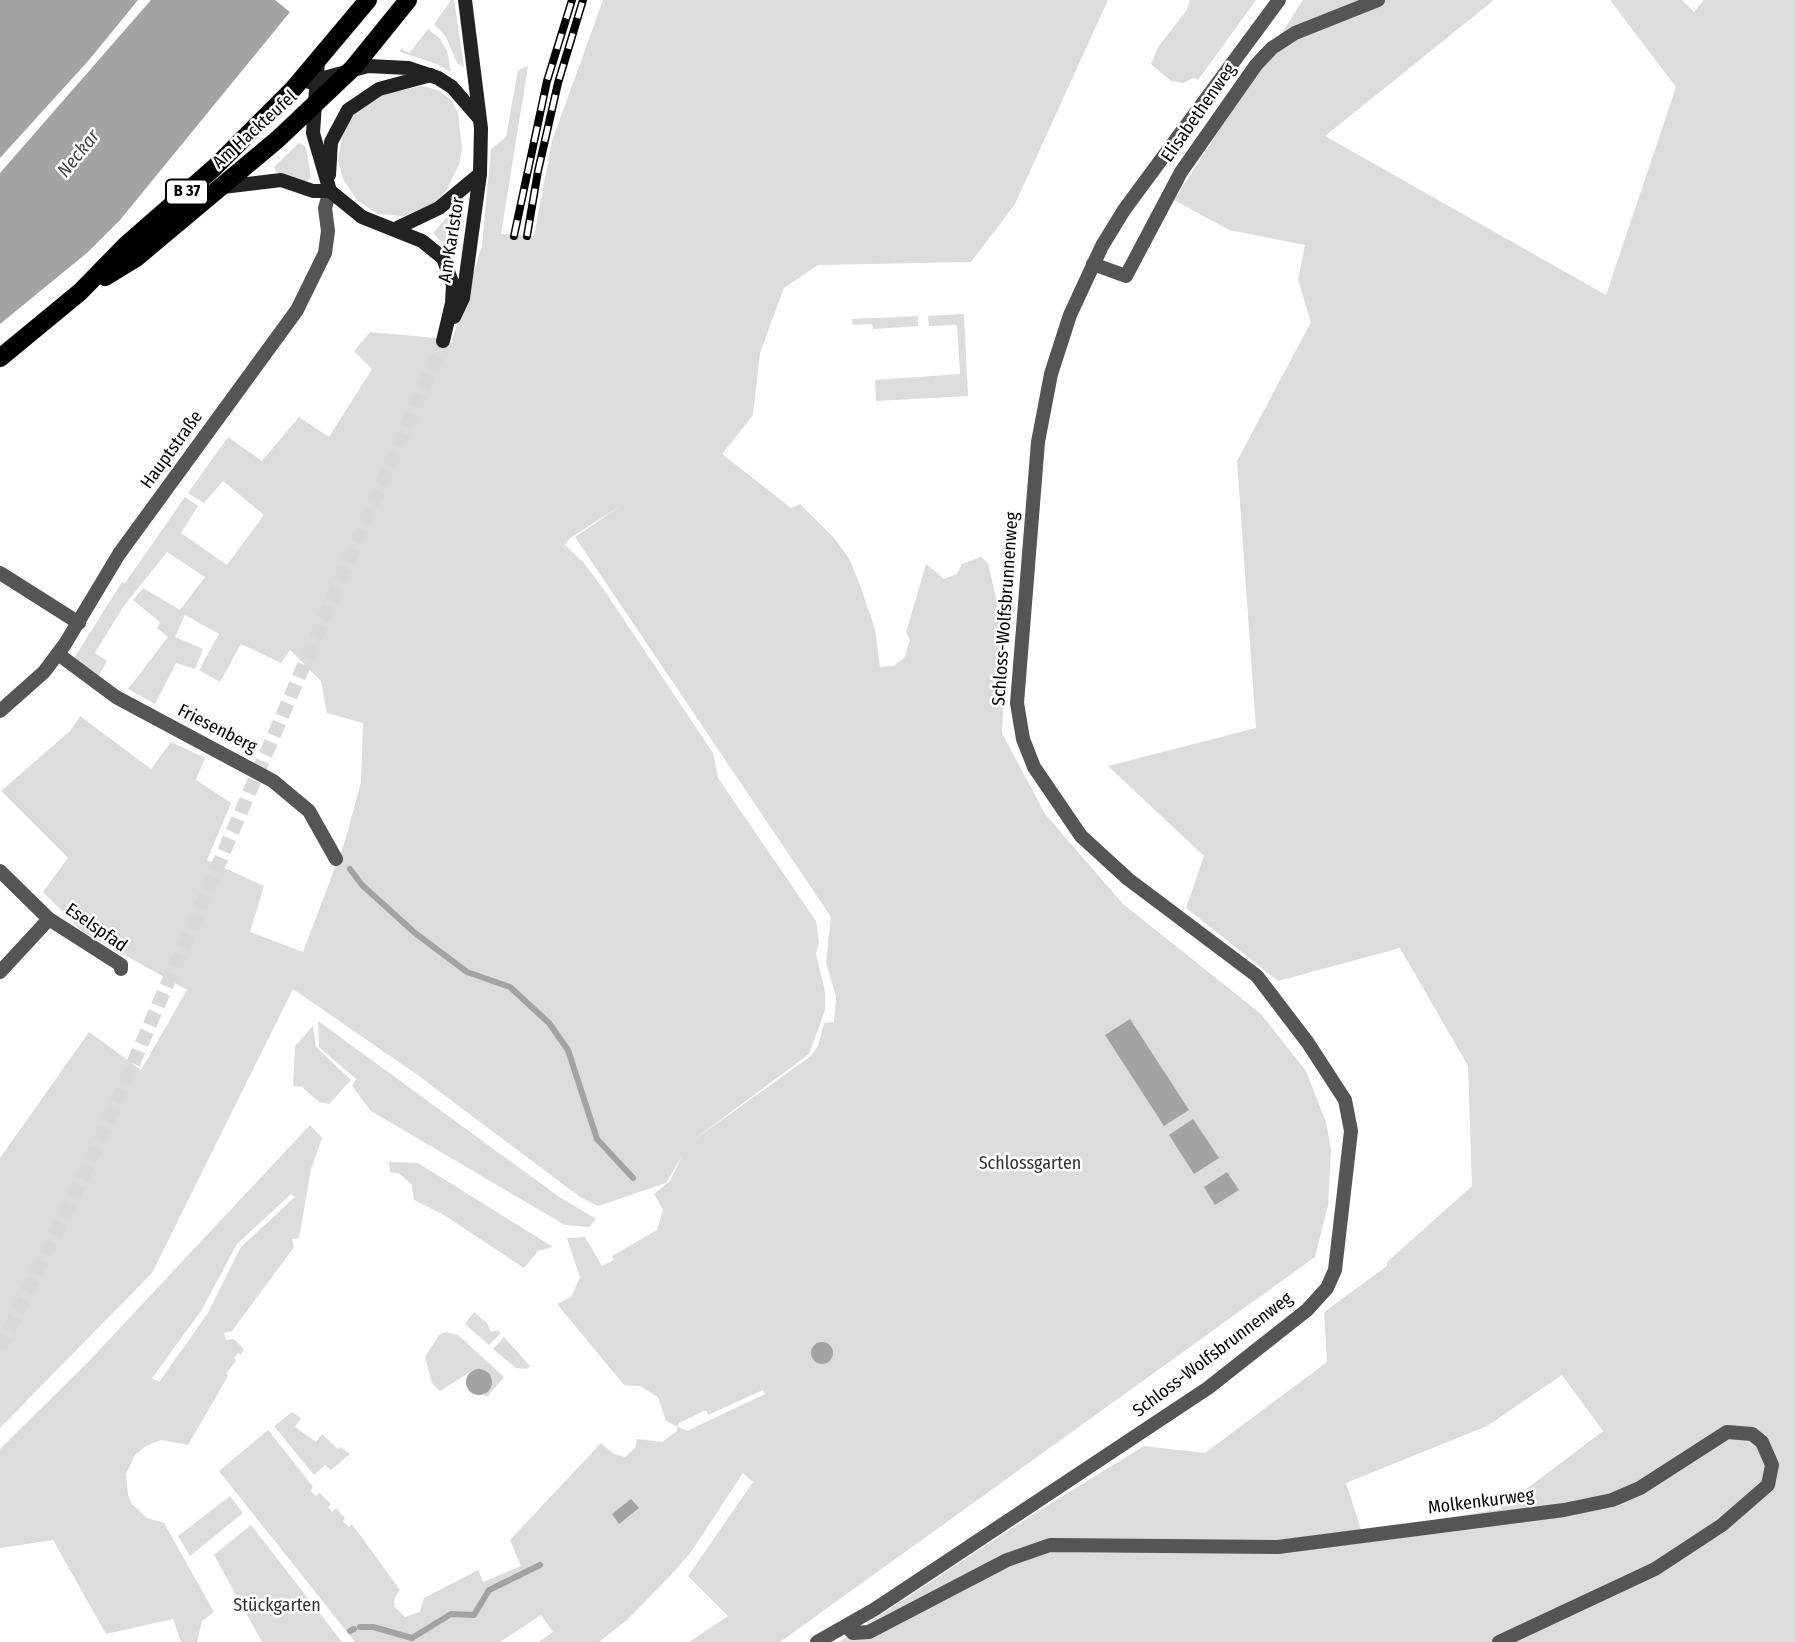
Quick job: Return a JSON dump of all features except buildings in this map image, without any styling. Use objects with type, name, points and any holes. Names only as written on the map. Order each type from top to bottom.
[{"type":"main road","name":"B 37","points":[[294,88],[368,0]]},
{"type":"main road","name":"B 37","points":[[353,68],[408,0]]},
{"type":"main road","name":"Am Karlstor","points":[[330,191],[362,217],[395,229],[435,250],[448,268],[453,285],[452,303],[443,341],[463,298],[480,174],[479,118],[465,0]]},
{"type":"main road","points":[[318,61],[314,105],[316,147],[330,191]]},
{"type":"main road","points":[[294,88],[353,68],[397,65],[431,75],[452,87],[479,118]]},
{"type":"main road","name":"Am Hackteufel","points":[[80,292],[136,258],[223,187],[353,68]]},
{"type":"main road","points":[[330,191],[329,150],[335,131],[348,110],[379,89],[431,75]]},
{"type":"main road","name":"Am Hackteufel","points":[[0,358],[80,292],[126,245],[214,169],[294,88]]},
{"type":"main road","points":[[395,229],[439,208],[480,174]]},
{"type":"main road","points":[[223,187],[281,180],[313,191],[330,191]]},
{"type":"street","name":"Schloss-Wolfsbrunnenweg","points":[[817,1642],[846,1626],[1208,1388],[1317,1301],[1332,1279],[1338,1261],[1351,1130],[1348,1107],[1338,1088],[1257,976],[1128,879],[1081,836],[1052,797],[1023,739],[1017,689],[1038,442],[1056,355],[1093,264],[1138,191],[1279,0]]},
{"type":"street","name":"Elisabethenweg","points":[[1093,264],[1126,276],[1181,172],[1256,65],[1272,48],[1295,33],[1378,0]]},
{"type":"street","name":"Hauptstraße","points":[[0,711],[58,654],[119,554],[298,310],[325,253],[328,231],[325,208],[330,191]]},
{"type":"street","points":[[0,573],[79,623]]},
{"type":"street","name":"Friesenberg","points":[[58,654],[116,697],[273,781],[309,811],[336,859]]},
{"type":"street","name":"Eselspfad","points":[[0,871],[49,919],[121,965],[121,969]]},
{"type":"street","points":[[0,972],[49,919]]},
{"type":"street","name":"Molkenkurweg","points":[[846,1626],[856,1634],[869,1632],[1007,1560],[1050,1545],[1278,1547],[1564,1510],[1612,1500],[1640,1488],[1727,1432],[1752,1434],[1762,1442],[1772,1465],[1768,1485],[1722,1525],[1635,1580],[1499,1642]]},
{"type":"green space","points":[[451,0],[454,0],[464,67],[457,63],[446,37],[434,24]]},
{"type":"green space","name":"Schlossgarten","points":[[603,0],[1108,0],[1015,204],[971,262],[818,265],[784,288],[760,353],[753,415],[722,454],[791,508],[800,504],[834,538],[850,560],[860,585],[875,629],[880,667],[894,666],[904,658],[910,640],[906,632],[926,564],[944,579],[957,574],[962,564],[981,557],[988,563],[999,612],[1007,628],[1002,733],[1045,814],[1123,904],[1261,1014],[1306,1071],[1326,1122],[1331,1150],[1328,1206],[1315,1257],[780,1642],[689,1642],[728,1616],[688,1576],[753,1482],[743,1473],[691,1552],[627,1620],[599,1642],[539,1642],[553,1632],[541,1615],[500,1642],[355,1642],[219,1471],[268,1430],[313,1487],[310,1491],[316,1496],[320,1493],[331,1504],[328,1507],[332,1512],[336,1508],[345,1518],[343,1521],[349,1527],[352,1524],[400,1590],[395,1597],[394,1606],[405,1617],[420,1612],[424,1598],[478,1570],[483,1582],[521,1566],[510,1540],[601,1443],[614,1454],[625,1457],[635,1448],[637,1439],[662,1442],[676,1432],[678,1427],[666,1421],[658,1397],[640,1386],[624,1385],[557,1304],[571,1297],[580,1277],[567,1238],[585,1237],[602,1266],[614,1260],[612,1256],[657,1230],[663,1210],[654,1194],[670,1181],[682,1156],[666,1183],[598,1206],[580,1197],[419,1076],[293,989],[152,1273],[0,1428],[0,1158],[89,1032],[141,1070],[187,990],[82,931],[43,892],[68,858],[1,791],[70,731],[80,716],[151,769],[171,742],[205,758],[196,780],[231,803],[207,860],[264,886],[250,932],[303,952],[345,841],[361,782],[363,723],[327,713],[321,681],[290,650],[281,663],[241,644],[220,682],[199,670],[219,634],[185,615],[175,637],[203,649],[195,669],[176,663],[155,704],[128,689],[168,637],[157,628],[160,622],[133,600],[143,588],[180,610],[205,577],[167,552],[123,607],[95,653],[107,661],[98,677],[74,658],[122,582],[125,583],[185,497],[198,506],[181,533],[227,565],[264,515],[223,481],[204,503],[188,493],[228,437],[262,461],[299,417],[329,437],[372,369],[354,351],[370,332],[436,338],[451,343],[482,246],[491,149],[506,137],[518,70],[528,66],[501,234],[534,236],[552,141]],"holes":[[[622,505],[575,537],[831,917],[826,962],[836,997],[834,1022],[824,1023],[818,1046],[811,1056],[688,1144],[809,1054],[825,1010],[825,991],[816,954],[819,942],[816,921],[718,778],[713,753],[606,593],[584,563],[565,545],[570,538]],[[763,1390],[765,1394],[687,1431],[678,1427],[679,1423],[706,1410],[708,1415]]]},
{"type":"green space","points":[[1190,0],[1256,0],[1198,80],[1193,78],[1183,83],[1171,81],[1151,64],[1158,47],[1187,10]]},
{"type":"green space","points":[[1303,0],[1494,0],[1325,136],[1606,295],[1676,87],[1610,0],[1682,0],[1694,12],[1704,0],[1795,0],[1795,1642],[839,1642],[1040,1510],[1144,1446],[1205,1453],[1327,1362],[1324,1312],[1387,1266],[1387,1262],[1472,1186],[1468,1066],[1400,948],[1278,981],[1186,908],[1204,856],[1108,766],[1256,728],[1237,461],[1311,322],[1298,280],[1305,245],[1229,230],[1174,200]],"holes":[[[1562,1375],[1603,1431],[1500,1509],[1362,1532],[1346,1483],[1487,1426]]]},
{"type":"green space","points":[[428,29],[440,39],[447,51],[451,72],[434,63],[400,52],[401,48],[409,53]]},
{"type":"green space","points":[[422,86],[438,90],[452,101],[458,113],[462,148],[459,165],[446,191],[434,203],[404,216],[378,214],[357,200],[343,179],[338,160],[343,131],[356,111],[368,102],[384,94]]},
{"type":"green space","points":[[299,143],[306,147],[311,178],[306,182],[276,172],[274,167]]},
{"type":"green space","points":[[454,209],[455,212],[448,249],[433,233]]},
{"type":"green space","points":[[964,314],[968,396],[876,401],[875,380],[960,374],[957,325],[929,326],[928,316]]},
{"type":"green space","points":[[918,316],[918,326],[873,329],[872,324],[853,325],[852,319]]},
{"type":"green space","points":[[318,1021],[558,1196],[596,1219],[589,1227],[565,1225],[371,1111],[352,1086],[356,1079],[319,1047]]},
{"type":"green space","points":[[313,1026],[316,1047],[351,1080],[329,1104],[319,1102],[302,1087],[293,1086],[295,1046]]},
{"type":"green space","points":[[310,1125],[322,1138],[311,1169],[299,1238],[292,1239],[294,1247],[232,1331],[224,1333],[226,1340],[234,1339],[244,1349],[241,1355],[238,1353],[234,1358],[236,1361],[226,1374],[228,1376],[188,1445],[161,1440],[146,1446],[135,1455],[126,1474],[128,1495],[132,1504],[147,1518],[164,1523],[214,1612],[202,1621],[197,1642],[181,1642],[173,1619],[106,1634],[53,1540],[0,1548],[0,1449],[89,1361]],"holes":[[[291,1194],[295,1197],[241,1247],[208,1313],[159,1382],[152,1378],[201,1311],[237,1244]]]},
{"type":"green space","points":[[389,1162],[418,1163],[553,1247],[538,1251],[524,1268],[444,1215],[414,1200],[412,1185],[400,1174],[390,1172]]},
{"type":"green space","points":[[474,1312],[487,1323],[491,1332],[498,1330],[501,1333],[489,1345],[465,1324]]},
{"type":"green space","points":[[446,1332],[458,1335],[504,1377],[487,1397],[484,1395],[492,1386],[483,1369],[473,1370],[440,1391],[432,1383],[425,1357],[439,1335]]},
{"type":"green space","points":[[504,1337],[530,1366],[527,1369],[516,1368],[493,1349]]},
{"type":"green space","points":[[292,1412],[301,1418],[295,1427],[316,1442],[322,1434],[338,1449],[340,1447],[350,1454],[331,1470],[325,1465],[314,1475],[274,1426]]},
{"type":"green space","points":[[230,1496],[243,1513],[190,1556],[178,1536]]},
{"type":"green space","name":"Stückgarten","points":[[251,1525],[342,1642],[262,1642],[214,1555]]},
{"type":"water","points":[[0,0],[138,0],[89,60],[0,158]]},
{"type":"water","name":"Neckar","points":[[151,0],[275,0],[290,12],[120,220],[88,252],[0,324],[0,173]]},
{"type":"water","points":[[1130,1019],[1189,1110],[1164,1126],[1105,1035]]},
{"type":"water","points":[[1193,1119],[1219,1158],[1194,1174],[1169,1135]]},
{"type":"water","points":[[1227,1172],[1239,1190],[1215,1205],[1204,1187]]},
{"type":"water","points":[[822,1342],[830,1345],[833,1353],[830,1361],[822,1364],[814,1361],[811,1353],[814,1345]]},
{"type":"water","points":[[479,1369],[488,1373],[492,1382],[488,1391],[479,1395],[470,1391],[466,1382],[470,1373]]},
{"type":"water","points":[[631,1499],[639,1508],[619,1524],[612,1514]]},
{"type":"waterway","points":[[350,869],[362,885],[415,933],[467,972],[510,987],[549,1023],[568,1050],[597,1139],[633,1178]]},
{"type":"waterway","points":[[360,1627],[373,1627],[412,1638],[451,1614],[474,1615],[489,1590],[540,1565]]},
{"type":"waterway","points":[[350,1631],[354,1629]]},
{"type":"tunnel","points":[[0,1349],[102,1136],[443,341]]},
{"type":"railway","points":[[514,236],[547,81],[572,0]]},
{"type":"railway","points":[[527,236],[538,171],[558,83],[583,0]]}]
